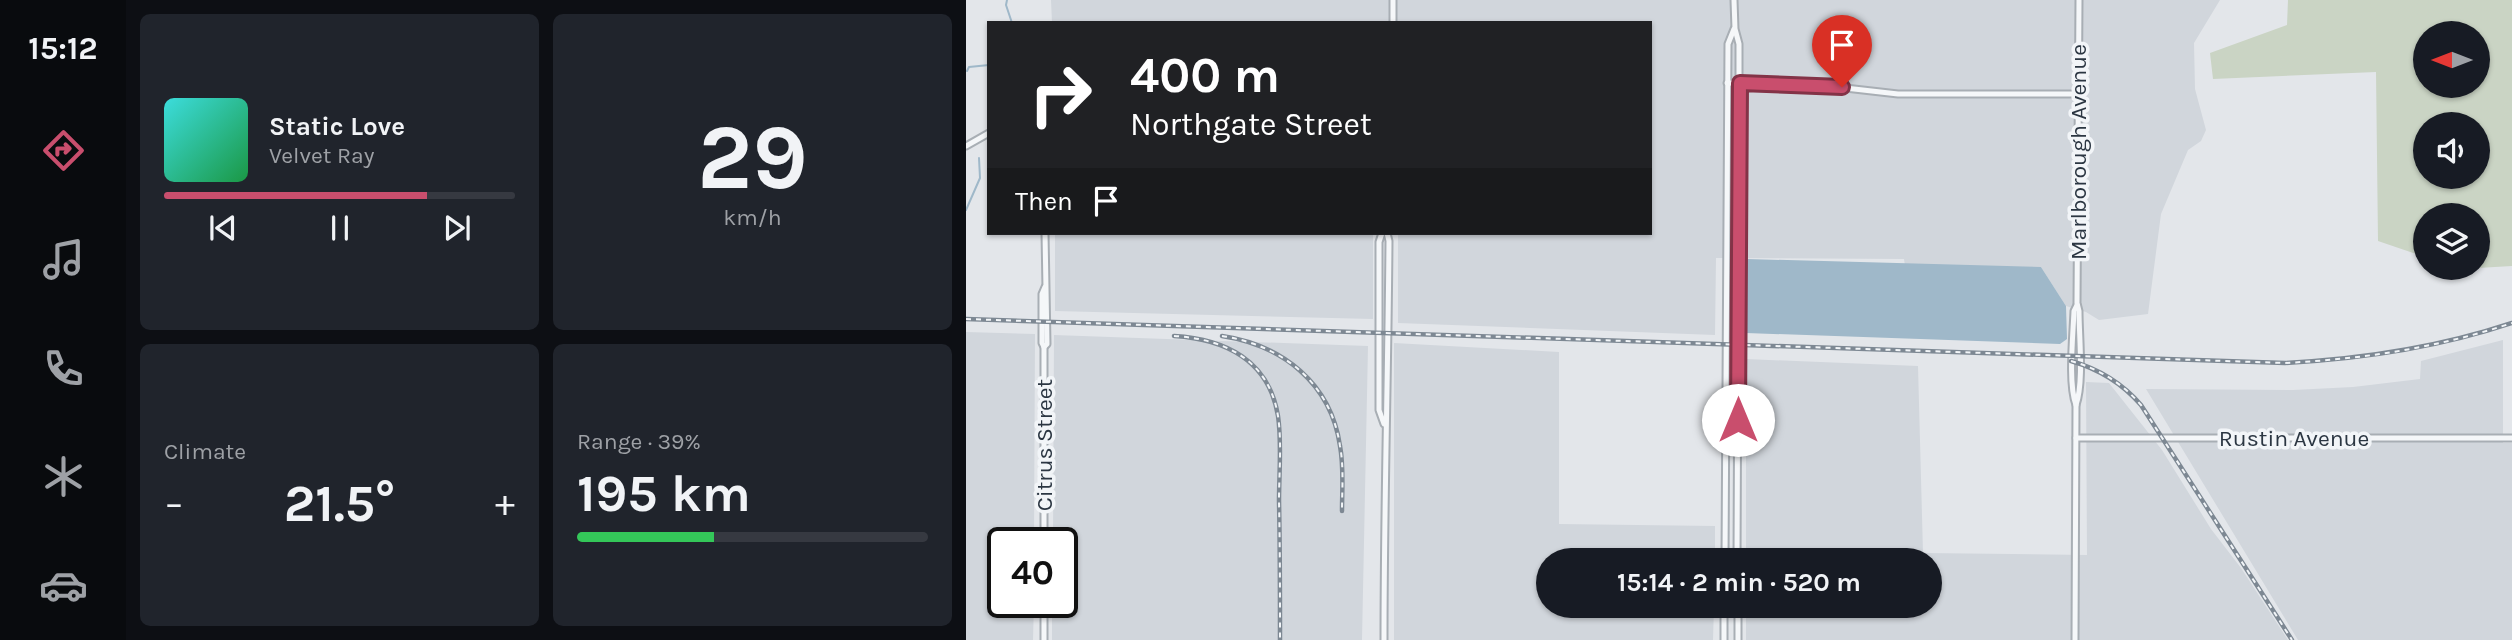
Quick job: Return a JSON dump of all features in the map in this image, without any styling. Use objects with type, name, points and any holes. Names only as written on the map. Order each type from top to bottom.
[{"type":"street","points":[[1393,0],[1393,21]]},
{"type":"street","points":[[1734,0],[1740,83],[1737,548]]},
{"type":"street","name":"Marlborough Avenue","points":[[2075,640],[2076,438],[2080,384],[2077,303],[2079,0]]},
{"type":"street","points":[[1725,548],[1727,83],[1728,44],[1735,29]]},
{"type":"street","points":[[1727,83],[1819,85],[1898,94],[2079,94]]},
{"type":"street","points":[[966,146],[987,133]]},
{"type":"street","points":[[1727,186],[1738,186]]},
{"type":"street","name":"Citrus Street","points":[[1044,527],[1044,347],[1047,344],[1045,235]]},
{"type":"street","points":[[1384,235],[1379,248],[1379,410],[1385,427]]},
{"type":"street","points":[[1384,640],[1389,241],[1386,235]]},
{"type":"street","name":"Rustin Avenue","points":[[2076,438],[2512,438]]},
{"type":"street","points":[[1725,447],[1737,447]]},
{"type":"street","points":[[1044,618],[1044,640]]},
{"type":"street","points":[[1724,618],[1724,640]]},
{"type":"street","points":[[1738,618],[1738,640]]},
{"type":"street","points":[[1724,625],[1738,626]]},
{"type":"shaded area","points":[[1051,0],[2220,0],[2194,43],[2195,89],[2206,130],[2201,141],[2188,150],[2161,214],[2148,314],[2099,320],[2086,312],[2066,306],[2041,267],[1905,266],[1904,259],[1716,258],[1715,335],[1398,323],[1398,235],[1652,235],[1652,21],[1052,21]]},
{"type":"shaded area","points":[[1055,235],[1373,235],[1373,319],[1055,311]]},
{"type":"shaded area","points":[[966,332],[1035,334],[1034,527],[987,527],[987,618],[1034,618],[1033,640],[966,640]]},
{"type":"shaded area","points":[[1054,335],[1368,346],[1362,640],[1052,640],[1052,618],[1078,618],[1078,527],[1053,527]]},
{"type":"shaded area","points":[[2503,340],[2503,443],[2512,443],[2512,640],[2298,640],[2146,389],[2293,390],[2353,387],[2420,379],[2421,361]]},
{"type":"shaded area","points":[[1394,343],[1559,352],[1559,524],[1715,526],[1715,548],[1536,548],[1536,618],[1714,618],[1713,640],[1394,640]]},
{"type":"shaded area","points":[[1746,359],[1918,366],[1923,548],[1746,548]]},
{"type":"shaded area","points":[[2086,382],[2109,383],[2162,450],[2211,529],[2241,568],[2288,640],[1746,640],[1746,618],[1942,618],[1942,553],[2087,555]]},
{"type":"green space","points":[[2288,0],[2512,0],[2512,266],[2490,267],[2490,203],[2413,203],[2413,253],[2378,241],[2376,72],[2213,79],[2210,53],[2287,25]]},
{"type":"water","points":[[1747,259],[2041,267],[2066,306],[2067,339],[2060,344],[1746,333]]},
{"type":"waterway","points":[[1007,0],[1011,21]]},
{"type":"waterway","points":[[967,71],[969,67],[987,65]]},
{"type":"waterway","points":[[966,210],[980,178],[979,158]]},
{"type":"railway","points":[[966,319],[2285,363],[2400,351],[2512,323]]},
{"type":"railway","points":[[1174,336],[1210,342],[1242,356],[1265,380],[1273,397],[1280,437],[1280,640]]},
{"type":"railway","points":[[1222,336],[1264,348],[1283,358],[1315,386],[1335,424],[1340,446],[1342,511]]},
{"type":"railway","points":[[2071,361],[2109,378],[2141,405],[2292,640]]},
{"type":"route","points":[[1738,420],[1740,83],[1842,87]]}]
